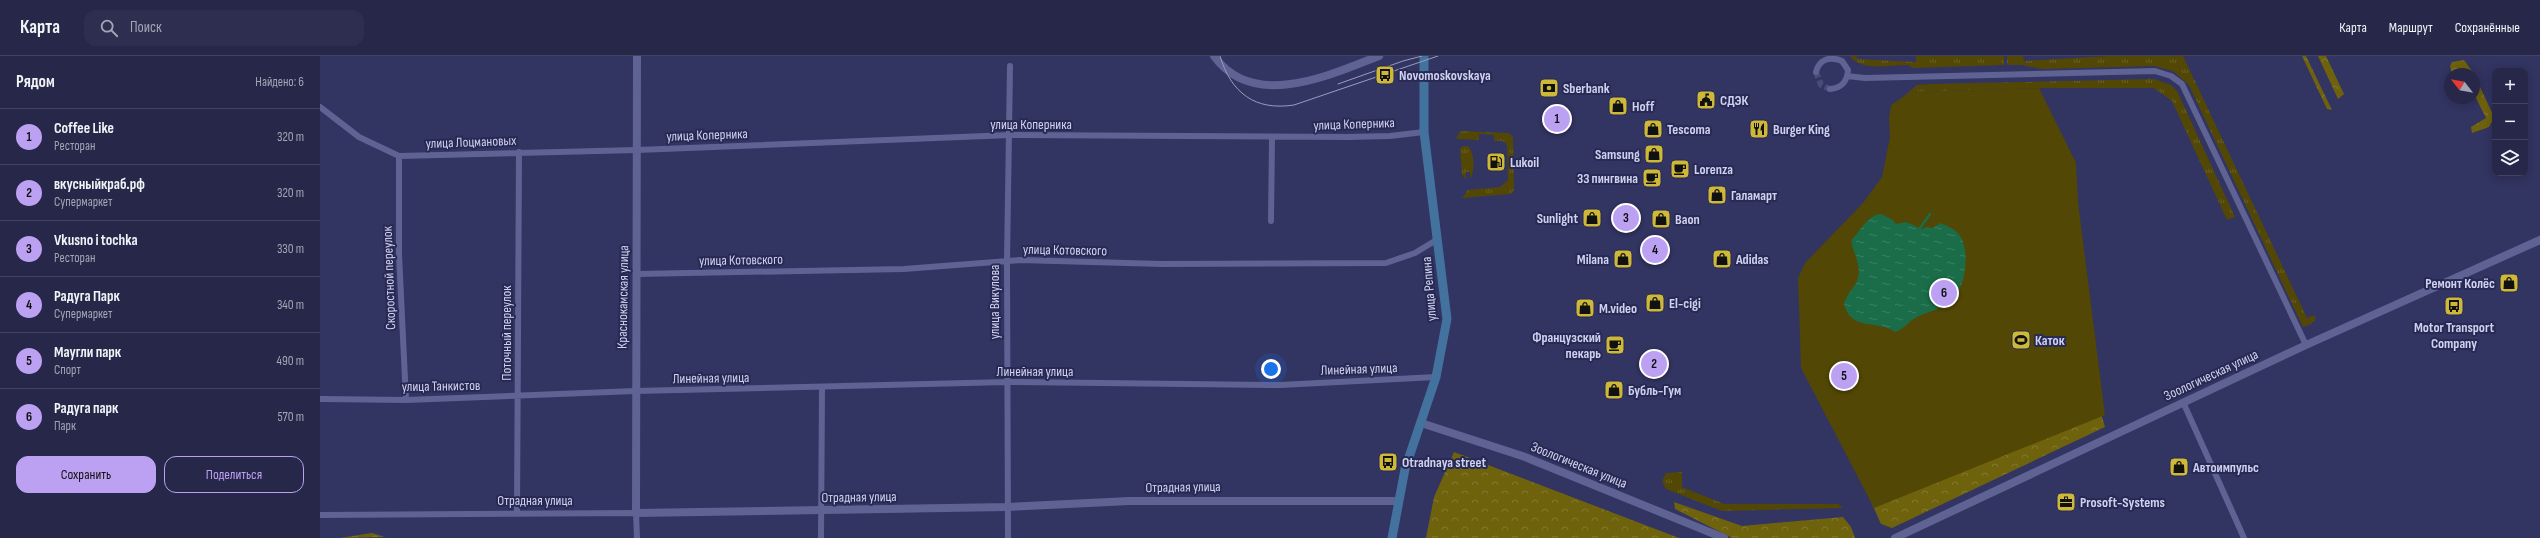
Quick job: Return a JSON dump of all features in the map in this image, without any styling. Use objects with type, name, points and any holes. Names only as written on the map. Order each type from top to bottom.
[{"type":"main road","name":"улица Репина","points":[[1392,538],[1405,469],[1436,377],[1447,319],[1424,132],[1424,56]]},
{"type":"street","name":"Краснокамская улица","points":[[637,56],[637,274],[634,391],[637,538]]},
{"type":"street","points":[[1214,56],[1234,75],[1250,82],[1271,85],[1312,80],[1379,56]]},
{"type":"street","points":[[1816,72],[1821,62],[1832,56],[1846,65],[1848,76],[1842,86],[1830,89]]},
{"type":"street","name":"улица Викулова","points":[[1008,538],[1007,261],[1010,66]]},
{"type":"street","points":[[1848,76],[1873,78],[2155,71],[2171,76],[2182,84],[2306,345]]},
{"type":"street","name":"улица Лоцмановых","points":[[320,107],[359,137],[399,156],[638,150]]},
{"type":"street","name":"улица Коперника","points":[[638,150],[1010,135],[1272,138],[1390,136],[1424,132]]},
{"type":"street","points":[[1271,221],[1272,138]]},
{"type":"street","name":"Поточный переулок","points":[[517,514],[519,152]]},
{"type":"street","name":"Скоростной переулок","points":[[399,156],[399,254],[406,400]]},
{"type":"street","name":"улица Котовского","points":[[637,274],[904,269],[1007,261],[1162,264],[1386,263],[1415,253],[1438,239]]},
{"type":"street","name":"Зоологическая улица","points":[[1895,538],[2306,345],[2540,240]]},
{"type":"street","name":"Линейная улица","points":[[634,391],[822,388],[1007,382],[1280,385],[1436,377]]},
{"type":"street","points":[[821,538],[822,388]]},
{"type":"street","name":"улица Танкистов","points":[[320,399],[406,400],[634,391]]},
{"type":"street","points":[[2183,402],[2244,538]]},
{"type":"street","name":"Зоологическая улица","points":[[1421,423],[1525,457],[1724,538]]},
{"type":"street","name":"Отрадная улица","points":[[320,515],[821,511],[1008,507],[1129,501],[1398,501]]},
{"type":"green space","points":[[1850,56],[1856,56],[1858,59],[1916,62],[1916,56],[2004,56],[2004,65],[1913,68],[1908,65],[1869,66],[1855,61]]},
{"type":"green space","points":[[2007,56],[2023,56],[2024,61],[2110,56],[2183,56],[2307,318],[2314,315],[2316,319],[2311,324],[2303,327],[2189,85],[2173,71],[2154,66],[2042,69],[2022,65],[2007,65]]},
{"type":"green space","points":[[2302,56],[2306,56],[2332,110],[2327,109]]},
{"type":"green space","points":[[2318,56],[2326,56],[2344,94],[2338,99]]},
{"type":"green space","points":[[2464,60],[2470,68],[2450,68],[2452,62]]},
{"type":"green space","points":[[2154,79],[2171,85],[2177,91],[2235,217],[2227,220],[2172,101],[2154,88],[2039,88],[1911,92],[1898,101],[1917,85]]},
{"type":"green space","points":[[2480,87],[2492,113],[2492,121],[2489,127],[2472,133],[2471,127],[2486,118],[2479,104]]},
{"type":"green space","points":[[2039,88],[2076,163],[2078,202],[2105,415],[1874,508],[1801,368],[1798,278],[1805,263],[1863,203],[1882,177],[1890,137],[1889,118],[1891,105],[1911,92]]},
{"type":"green space","points":[[1460,131],[1509,133],[1513,137],[1514,190],[1511,194],[1462,198],[1468,190],[1500,187],[1508,180],[1507,145],[1503,141],[1494,141],[1494,135],[1479,134],[1479,140],[1456,139]]},
{"type":"green space","points":[[1463,146],[1468,146],[1473,157],[1473,172],[1470,179],[1470,172],[1466,172],[1466,179],[1462,175],[1460,149]]},
{"type":"green space","points":[[2099,407],[2105,427],[1892,528],[1881,524],[1837,426]]},
{"type":"green space","points":[[1454,452],[1679,538],[1426,538],[1434,497]]},
{"type":"green space","points":[[1682,472],[1682,487],[1724,504],[1838,504],[1843,508],[1722,511],[1666,489],[1662,481],[1666,473]]},
{"type":"green space","points":[[1674,502],[1742,526],[1843,517],[1851,527],[1855,538],[1732,538],[1675,509]]},
{"type":"green space","points":[[372,533],[385,537],[340,538]]},
{"type":"water","points":[[1881,214],[1893,220],[1896,224],[1906,222],[1922,229],[1926,227],[1933,228],[1940,223],[1946,225],[1960,236],[1965,251],[1965,271],[1955,298],[1945,305],[1915,318],[1901,330],[1895,332],[1888,328],[1858,322],[1847,313],[1844,304],[1857,282],[1859,272],[1852,246],[1852,239],[1868,220]]},
{"type":"waterway","points":[[1920,228],[1930,214]]},
{"type":"tunnel","points":[[1816,72],[1821,85],[1830,89]]},
{"type":"tram line","points":[[1220,56],[1231,80],[1246,97],[1256,102],[1280,106],[1294,105],[1438,56]]},
{"type":"tram line","points":[[1338,84],[1403,61],[1422,56]]},
{"type":"place","name":"Novomoskovskaya","points":[[1385,75]]},
{"type":"place","name":"Sberbank","points":[[1549,88]]},
{"type":"place","name":"СДЭК","points":[[1706,100]]},
{"type":"place","name":"Hoff","points":[[1618,106]]},
{"type":"place","name":"Coffee Like","points":[[1557,119]]},
{"type":"place","name":"Tescoma","points":[[1653,129]]},
{"type":"place","name":"Burger King","points":[[1759,129]]},
{"type":"place","name":"Samsung","points":[[1654,154]]},
{"type":"place","name":"Lukoil","points":[[1496,162]]},
{"type":"place","name":"Lorenza","points":[[1680,169]]},
{"type":"place","name":"33 пингвина","points":[[1652,178]]},
{"type":"place","name":"Галамарт","points":[[1717,195]]},
{"type":"place","name":"Sunlight","points":[[1592,218]]},
{"type":"place","name":"Vkusno i tochka","points":[[1626,218]]},
{"type":"place","name":"Baon","points":[[1661,219]]},
{"type":"place","name":"Радуга Парк","points":[[1655,250]]},
{"type":"place","name":"Milana","points":[[1623,259]]},
{"type":"place","name":"Adidas","points":[[1722,259]]},
{"type":"place","name":"Ремонт Колёс","points":[[2509,283]]},
{"type":"place","name":"Радуга парк","points":[[1944,293]]},
{"type":"place","name":"El-cigi","points":[[1655,303]]},
{"type":"place","name":"Motor Transport Company","points":[[2454,306]]},
{"type":"place","name":"M.video","points":[[1585,308]]},
{"type":"place","name":"Каток","points":[[2021,340]]},
{"type":"place","name":"Французский пекарь","points":[[1615,345]]},
{"type":"place","name":"вкусныйкраб.рф","points":[[1654,364]]},
{"type":"place","name":"Маугли парк","points":[[1844,376]]},
{"type":"place","name":"Бубль-Гум","points":[[1614,390]]},
{"type":"place","name":"Otradnaya street","points":[[1388,462]]},
{"type":"place","name":"Автоимпульс","points":[[2179,467]]},
{"type":"place","name":"Prosoft-Systems","points":[[2066,502]]}]
